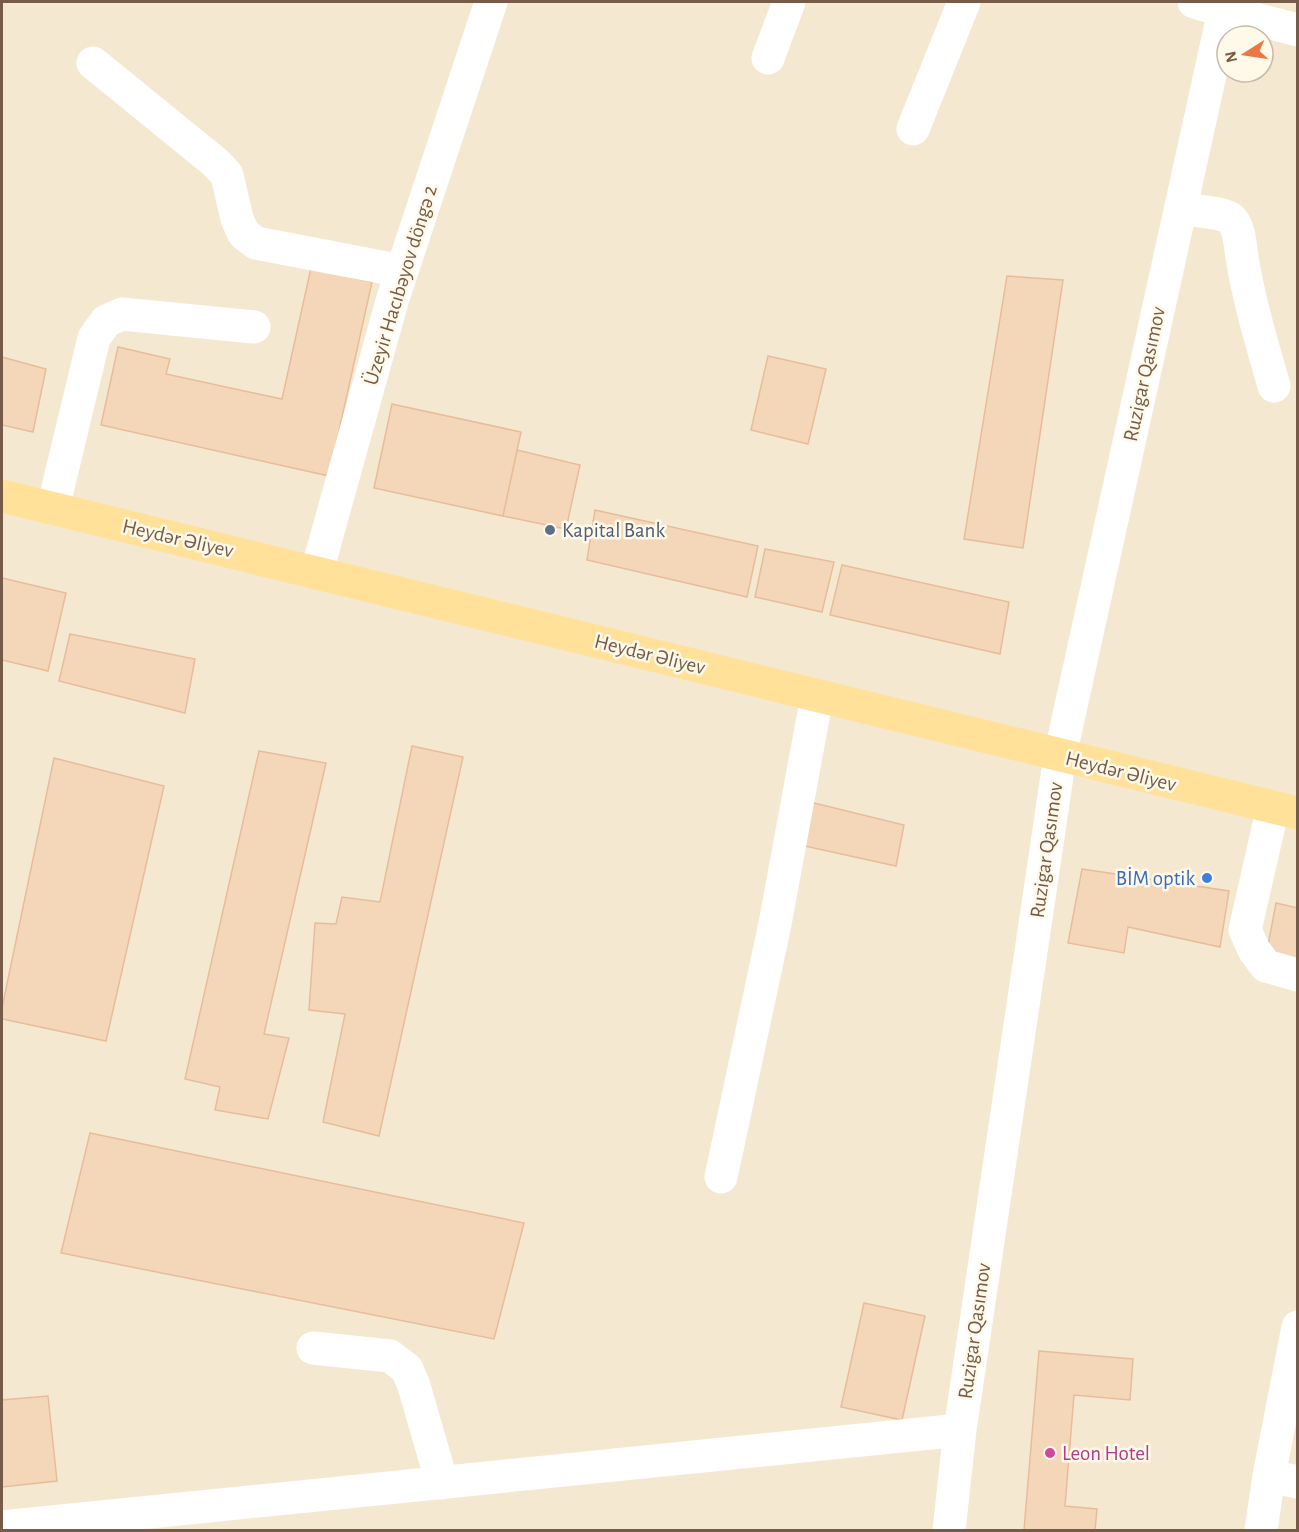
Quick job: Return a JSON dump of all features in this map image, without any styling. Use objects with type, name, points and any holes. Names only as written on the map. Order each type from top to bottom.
[{"type":"main road","name":"Heydər Əliyev","points":[[2,496],[1285,810]]},
{"type":"street","name":"Üzeyir Hacıbəyov döngə 2","points":[[317,572],[393,298],[491,2]]},
{"type":"street","points":[[768,58],[789,2]]},
{"type":"street","points":[[913,129],[964,2]]},
{"type":"street","points":[[1215,5],[1298,30]]},
{"type":"street","name":"Ruzigar Qasımov","points":[[949,1530],[960,1430],[1060,756],[1181,209],[1215,5]]},
{"type":"street","points":[[93,63],[216,164],[227,176],[237,219],[244,234],[256,243],[402,271]]},
{"type":"street","points":[[1181,209],[1230,218],[1237,229],[1254,314],[1274,386]]},
{"type":"street","points":[[53,508],[94,338],[106,321],[122,314],[254,327]]},
{"type":"street","points":[[721,1177],[775,924],[817,696]]},
{"type":"street","points":[[1285,810],[1245,930],[1254,950],[1266,966],[1298,975]]},
{"type":"street","points":[[1261,1530],[1283,1479],[1298,1327]]},
{"type":"street","points":[[313,1348],[390,1356],[407,1369],[442,1482]]},
{"type":"street","points":[[2,1527],[960,1430]]},
{"type":"shaded area","points":[[2,2],[1297,2],[1297,1530],[2,1530]]},
{"type":"building","points":[[311,268],[372,282],[329,476],[101,425],[118,347],[170,359],[166,374],[282,399]]},
{"type":"building","points":[[1007,276],[1063,280],[1023,548],[964,539]]},
{"type":"building","points":[[768,356],[826,369],[808,444],[751,430]]},
{"type":"building","points":[[2,357],[46,369],[33,432],[2,425]]},
{"type":"building","points":[[392,404],[521,432],[503,516],[374,488]]},
{"type":"building","points":[[517,450],[580,465],[566,529],[503,516]]},
{"type":"building","points":[[595,510],[758,546],[747,597],[587,560]]},
{"type":"building","points":[[765,549],[834,562],[822,612],[755,597]]},
{"type":"building","points":[[842,565],[1009,602],[1000,654],[830,615]]},
{"type":"building","points":[[2,578],[66,593],[48,671],[2,660]]},
{"type":"building","points":[[70,634],[195,659],[185,713],[59,681]]},
{"type":"building","points":[[412,746],[463,757],[379,1136],[323,1122],[345,1014],[309,1010],[315,923],[336,924],[342,897],[380,902]]},
{"type":"building","points":[[259,751],[326,763],[264,1034],[289,1038],[268,1119],[215,1110],[220,1087],[185,1079]]},
{"type":"building","points":[[54,758],[164,786],[106,1041],[2,1019],[2,1008]]},
{"type":"building","points":[[806,801],[904,825],[896,866],[800,845]]},
{"type":"building","points":[[1082,869],[1229,891],[1220,947],[1128,927],[1124,953],[1068,943]]},
{"type":"building","points":[[1276,903],[1298,908],[1298,964],[1266,956]]},
{"type":"building","points":[[90,1133],[524,1223],[494,1339],[61,1253]]},
{"type":"building","points":[[864,1303],[925,1316],[902,1420],[841,1407]]},
{"type":"building","name":"Leon Hotel","points":[[1039,1351],[1133,1359],[1130,1400],[1074,1395],[1065,1506],[1097,1509],[1095,1530],[1024,1530]]},
{"type":"building","points":[[48,1396],[57,1481],[2,1487],[2,1400]]},
{"type":"place","name":"Kapital Bank","points":[[550,530]]},
{"type":"place","name":"BİM optik","points":[[1207,878]]},
{"type":"place","name":"Leon Hotel","points":[[1050,1453]]}]
